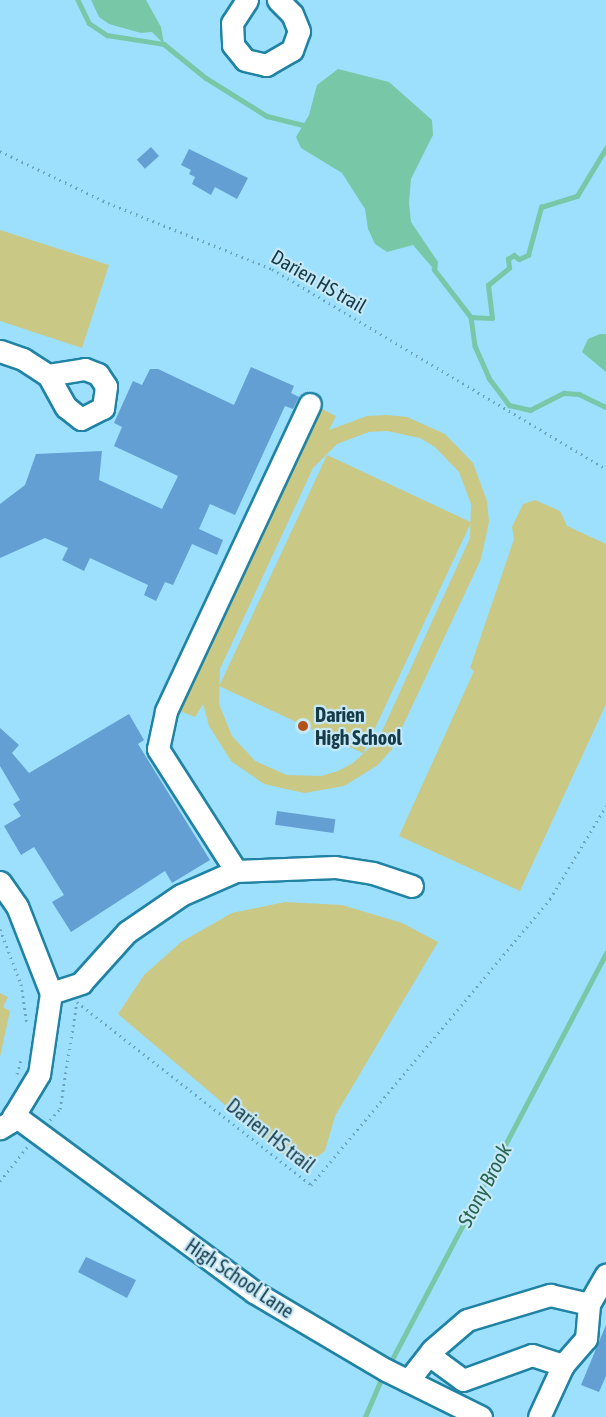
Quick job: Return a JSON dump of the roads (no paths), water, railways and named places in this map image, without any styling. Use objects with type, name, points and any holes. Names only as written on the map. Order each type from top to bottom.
[{"type":"street","points":[[247,0],[232,23],[233,45],[245,60],[266,64],[292,50],[299,31],[292,14],[278,0]]},
{"type":"street","points":[[0,351],[23,359],[48,375]]},
{"type":"street","points":[[236,871],[158,749],[166,711],[310,404]]},
{"type":"street","points":[[51,993],[81,983],[127,932],[181,896],[236,871],[335,867],[373,873],[412,886]]},
{"type":"street","points":[[0,882],[17,906],[51,993],[39,1074],[7,1121]]},
{"type":"street","name":"High School Lane","points":[[7,1121],[39,1133],[254,1292],[408,1381],[481,1417]]},
{"type":"street","points":[[539,1417],[563,1365],[586,1339],[589,1304],[606,1275]]},
{"type":"street","points":[[408,1381],[429,1355],[467,1320],[550,1295],[589,1304]]},
{"type":"street","points":[[429,1355],[462,1380],[532,1355],[563,1365]]},
{"type":"waterway","points":[[78,0],[89,23],[107,35],[164,44],[206,78],[267,116],[307,126]]},
{"type":"waterway","name":"Stony Brook","points":[[471,317],[492,318],[488,285],[509,268],[508,259],[514,255],[519,259],[528,255],[541,207],[577,196],[606,148]]},
{"type":"waterway","points":[[434,269],[471,317]]},
{"type":"waterway","name":"Stony Brook","points":[[471,317],[475,346],[489,378],[509,405],[530,410],[564,393],[579,394],[606,407]]},
{"type":"waterway","name":"Stony Brook","points":[[389,1365],[606,953]]},
{"type":"waterway","name":"Stony Brook","points":[[365,1417],[383,1375]]},
{"type":"place","name":"Darien High School","points":[[303,726]]}]
